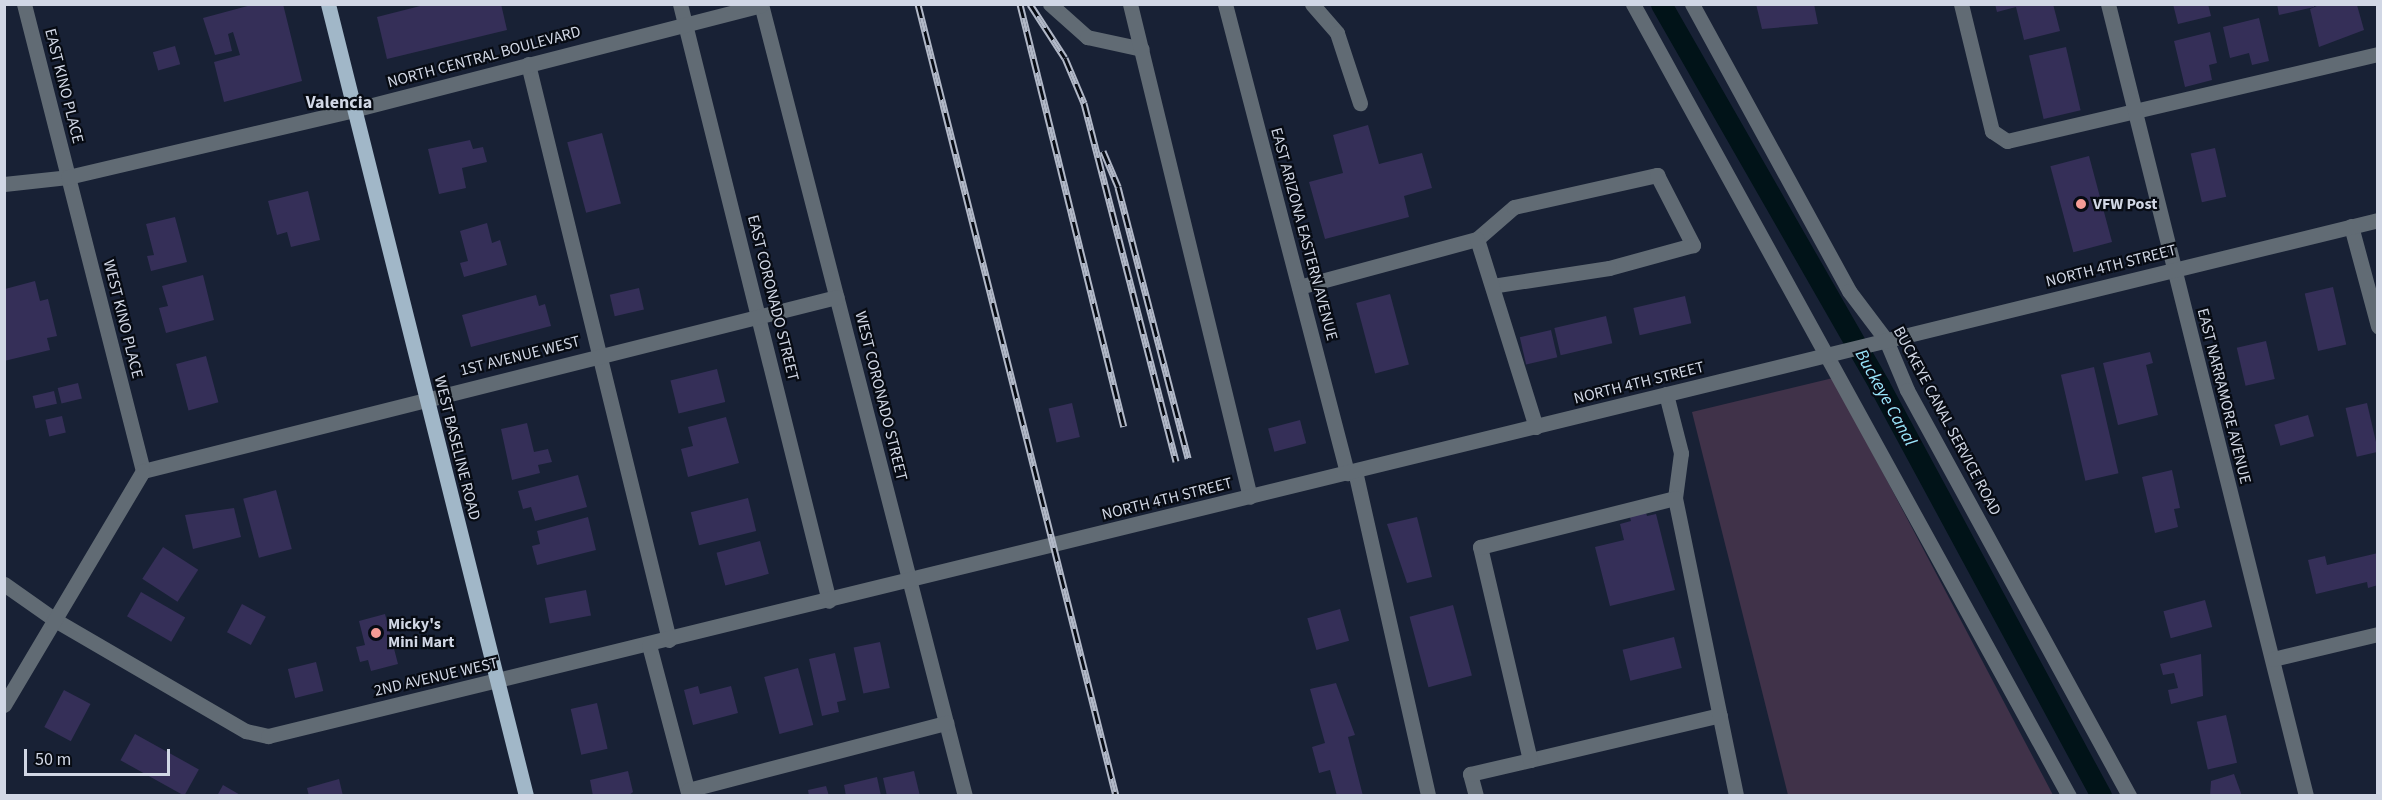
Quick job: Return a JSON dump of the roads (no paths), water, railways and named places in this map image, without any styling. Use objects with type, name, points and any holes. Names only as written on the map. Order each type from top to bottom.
[{"type":"main road","name":"WEST BASELINE ROAD","points":[[328,4],[526,795]]},
{"type":"street","name":"EAST KINO PLACE","points":[[24,4],[68,177]]},
{"type":"street","name":"EAST CORONADO STREET","points":[[680,4],[829,601]]},
{"type":"street","points":[[1050,4],[1087,37],[1142,49]]},
{"type":"street","points":[[1130,4],[1250,497]]},
{"type":"street","points":[[1312,4],[1337,33],[1360,103]]},
{"type":"street","points":[[1633,4],[1834,353],[2069,795]]},
{"type":"street","name":"BUCKEYE CANAL SERVICE ROAD","points":[[1692,4],[1849,291],[1881,341],[2129,795]]},
{"type":"street","points":[[1961,4],[1997,139],[2378,54]]},
{"type":"street","name":"EAST NARRAMORE AVENUE","points":[[2108,4],[2306,795]]},
{"type":"street","name":"NORTH CENTRAL BOULEVARD","points":[[4,184],[68,177],[353,110],[684,22],[761,5]]},
{"type":"street","name":"WEST CORONADO STREET","points":[[761,5],[964,795]]},
{"type":"street","name":"EAST ARIZONA EASTERN AVENUE","points":[[1228,5],[1299,287],[1351,472],[1428,795]]},
{"type":"street","points":[[528,64],[669,640]]},
{"type":"street","points":[[1299,287],[1477,239],[1514,207],[1657,175],[1694,245],[1609,268],[1492,286]]},
{"type":"street","name":"WEST KINO PLACE","points":[[68,177],[142,471]]},
{"type":"street","name":"NORTH 4TH STREET","points":[[909,580],[2378,220]]},
{"type":"street","points":[[2351,226],[2378,326]]},
{"type":"street","points":[[1477,239],[1536,427]]},
{"type":"street","name":"1ST AVENUE WEST","points":[[142,471],[426,398],[837,297]]},
{"type":"street","points":[[1666,394],[1682,453],[1675,498],[1736,795]]},
{"type":"street","points":[[4,705],[142,471]]},
{"type":"street","points":[[1530,760],[1480,547],[1675,498]]},
{"type":"street","name":"2ND AVENUE WEST","points":[[4,584],[55,620],[256,735],[649,645],[909,580]]},
{"type":"street","points":[[2272,659],[2378,634]]},
{"type":"street","points":[[649,645],[689,793],[946,723]]},
{"type":"street","points":[[1476,795],[1470,774],[1720,715]]},
{"type":"waterway","name":"Buckeye Canal","points":[[1661,4],[1879,385],[2101,796]]},
{"type":"railway","points":[[918,4],[1116,796]]},
{"type":"railway","points":[[1020,4],[1124,426]]},
{"type":"railway","points":[[1030,4],[1065,58],[1084,103],[1176,461]]},
{"type":"railway","points":[[1103,151],[1118,187],[1188,458]]},
{"type":"place","name":"VFW Post","points":[[2081,204]]},
{"type":"place","name":"Micky's Mini Mart","points":[[376,633]]},
{"type":"district","name":"Valencia","points":[[339,103]]}]
